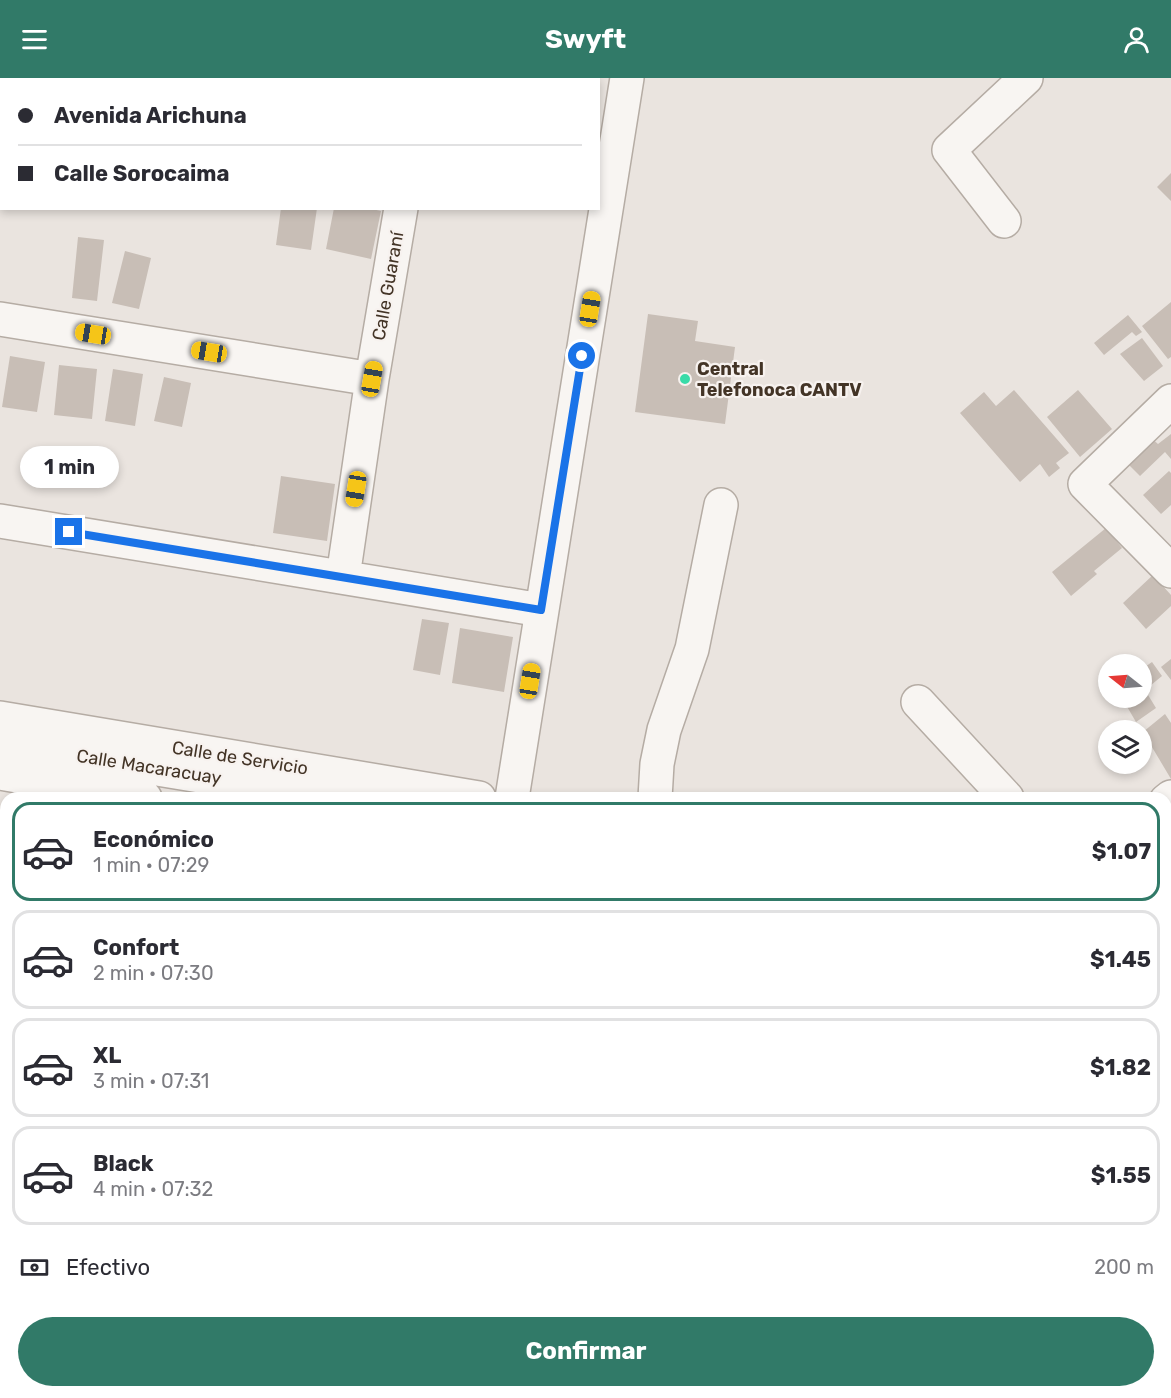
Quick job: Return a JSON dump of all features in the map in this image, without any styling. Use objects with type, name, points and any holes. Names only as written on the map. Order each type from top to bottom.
[{"type":"street","points":[[513,792],[627,78]]},
{"type":"street","points":[[1004,221],[949,150],[1026,78]]},
{"type":"street","name":"Calle Guaraní","points":[[343,577],[372,379],[401,210]]},
{"type":"street","points":[[0,319],[372,379]]},
{"type":"street","points":[[1171,401],[1085,483],[1171,571]]},
{"type":"street","points":[[655,792],[663,730],[692,649],[721,505]]},
{"type":"street","points":[[0,521],[541,610]]},
{"type":"street","points":[[918,702],[1001,792]]},
{"type":"street","name":"Calle de Servicio","points":[[0,718],[443,792]]},
{"type":"street","name":"Calle Macaracuay","points":[[0,743],[297,792]]},
{"type":"street","name":"Calle Macaracuay","points":[[0,773],[86,792]]},
{"type":"building","points":[[1171,173],[1171,201],[1157,187]]},
{"type":"building","points":[[281,210],[317,210],[311,250],[276,245]]},
{"type":"building","points":[[334,210],[381,211],[371,259],[326,249]]},
{"type":"building","points":[[78,237],[104,240],[97,301],[72,298]]},
{"type":"building","points":[[125,251],[151,258],[139,309],[112,303]]},
{"type":"building","points":[[1171,302],[1171,357],[1168,359],[1142,326]]},
{"type":"building","name":"Central Telefonoca CANTV","points":[[648,314],[698,321],[695,341],[735,347],[725,424],[635,412]]},
{"type":"building","points":[[1128,315],[1142,332],[1136,336],[1132,332],[1104,355],[1094,343]]},
{"type":"building","points":[[1142,338],[1163,366],[1144,381],[1120,354]]},
{"type":"building","points":[[10,356],[45,362],[37,412],[2,407]]},
{"type":"building","points":[[59,365],[97,369],[92,419],[54,415]]},
{"type":"building","points":[[113,369],[143,374],[135,426],[105,421]]},
{"type":"building","points":[[164,377],[191,383],[182,427],[154,421]]},
{"type":"building","points":[[1014,390],[1069,453],[1056,463],[1060,468],[1049,477],[1040,464],[1020,482],[960,413],[984,392],[996,406]]},
{"type":"building","points":[[1078,390],[1112,429],[1080,457],[1047,417]]},
{"type":"building","points":[[1171,434],[1171,459],[1165,452],[1140,476],[1123,459],[1148,435],[1158,444]]},
{"type":"building","points":[[1169,471],[1171,473],[1171,505],[1161,514],[1143,495]]},
{"type":"building","points":[[281,476],[335,484],[327,541],[273,533]]},
{"type":"building","points":[[1106,528],[1122,548],[1094,571],[1097,574],[1071,596],[1052,572]]},
{"type":"building","points":[[1153,575],[1171,595],[1171,606],[1146,629],[1123,603]]},
{"type":"building","points":[[422,619],[449,623],[440,675],[413,670]]},
{"type":"building","points":[[460,628],[513,637],[504,692],[452,683]]},
{"type":"building","points":[[1171,659],[1171,680],[1161,667]]},
{"type":"building","points":[[1152,662],[1162,676],[1152,684]]},
{"type":"building","points":[[1152,701],[1156,708],[1139,720],[1135,720],[1128,708],[1152,708]]},
{"type":"building","points":[[1165,714],[1171,723],[1171,779],[1152,747],[1152,725]]},
{"type":"place","name":"Central Telefonoca CANTV","points":[[685,379]]},
{"type":"route","points":[[69,532],[541,610],[582,356]]}]
